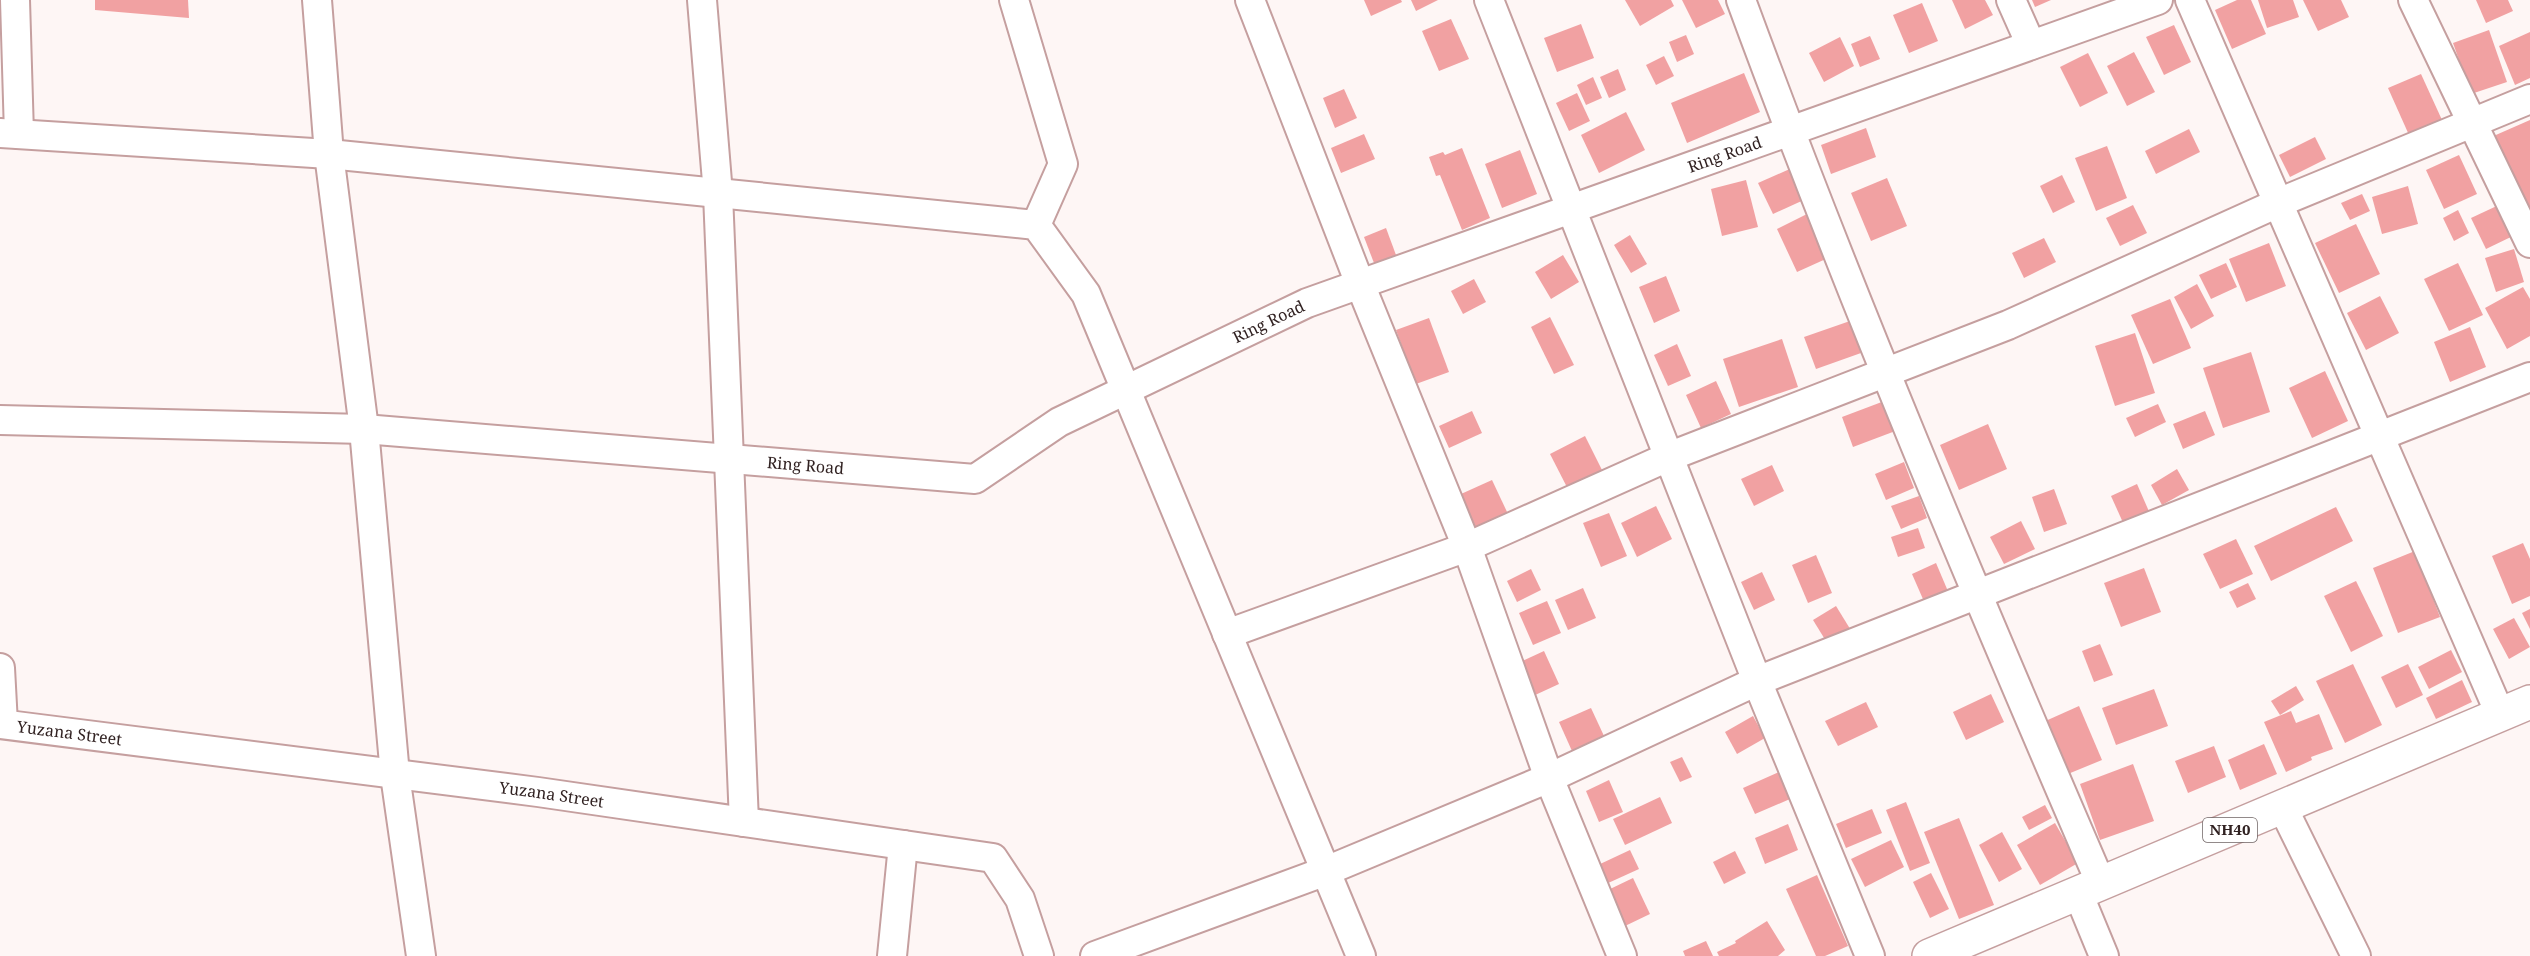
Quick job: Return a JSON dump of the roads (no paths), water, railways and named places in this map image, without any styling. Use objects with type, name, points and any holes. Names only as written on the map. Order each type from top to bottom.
[{"type":"highway","name":"NH40","points":[[1929,956],[2530,702]]},
{"type":"street","points":[[15,0],[9,134],[329,154],[1036,225],[1086,294],[1361,956]]},
{"type":"street","points":[[317,0],[329,154],[364,429],[395,775],[421,956]]},
{"type":"street","points":[[702,0],[718,194],[744,822]]},
{"type":"street","points":[[1014,0],[1063,164],[1036,225]]},
{"type":"street","points":[[1250,0],[1360,284],[1467,547],[1549,778],[1622,956]]},
{"type":"street","points":[[1489,0],[1757,681],[1870,956]]},
{"type":"street","points":[[1740,0],[1789,131],[1976,596],[2090,888],[2104,956]]},
{"type":"street","points":[[2011,0],[2031,45]]},
{"type":"street","name":"Ring Road","points":[[0,420],[364,429],[975,478],[1059,422],[1307,303],[2157,0]]},
{"type":"street","points":[[2190,0],[2500,714]]},
{"type":"street","points":[[2413,0],[2530,243]]},
{"type":"street","points":[[1227,634],[1467,547],[1668,457],[2008,325],[2278,203],[2530,99]]},
{"type":"street","points":[[1095,956],[1326,871],[1549,778],[1757,681],[2530,377]]},
{"type":"street","points":[[0,668],[2,724]]},
{"type":"street","name":"Yuzana Street","points":[[2,724],[538,792],[993,858],[1020,899],[1039,956]]},
{"type":"street","points":[[2283,808],[2356,956]]},
{"type":"street","points":[[892,956],[903,845]]}]
